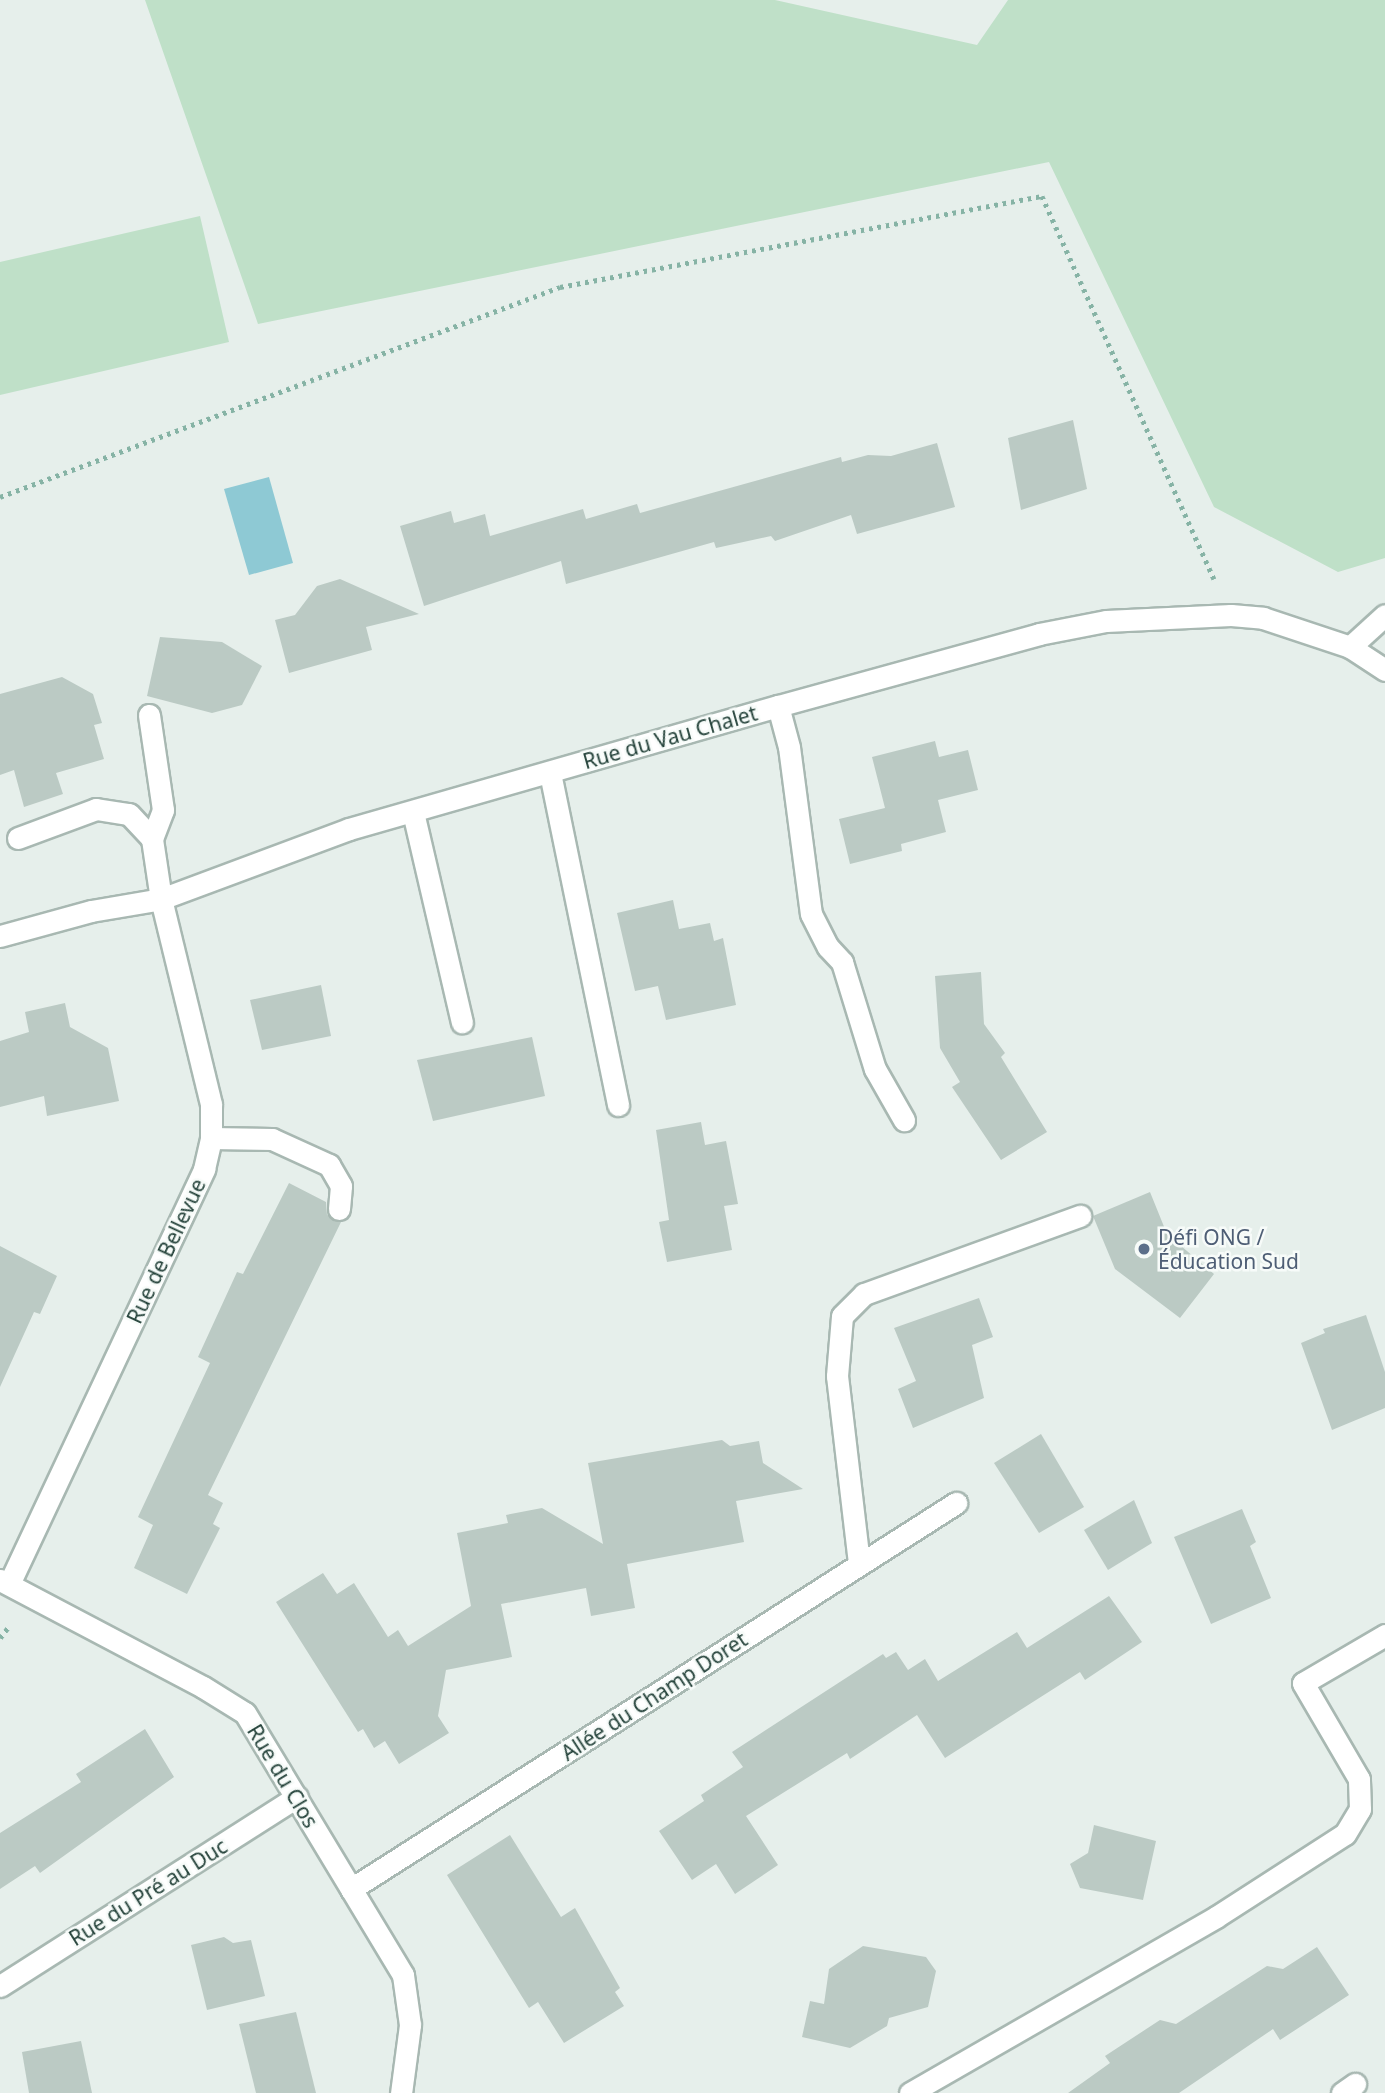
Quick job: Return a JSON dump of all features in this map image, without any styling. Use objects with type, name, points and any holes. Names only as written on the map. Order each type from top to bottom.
[{"type":"street","name":"Rue du Vau Chalet","points":[[0,936],[91,911],[161,899],[349,830],[778,705],[1039,634],[1106,621],[1231,615],[1289,624],[1350,647],[1385,670]]},
{"type":"street","points":[[1350,647],[1385,615]]},
{"type":"street","points":[[778,705],[789,747],[811,914],[828,947],[842,962],[876,1069],[904,1120]]},
{"type":"street","points":[[18,838],[96,809],[129,814],[152,839],[163,810],[149,715]]},
{"type":"street","points":[[551,773],[618,1105]]},
{"type":"street","points":[[413,812],[462,1022]]},
{"type":"street","name":"Rue de Bellevue","points":[[4,1582],[204,1169],[211,1138],[211,1104],[161,899],[152,839]]},
{"type":"street","points":[[211,1138],[272,1139],[328,1165],[341,1186],[339,1209]]},
{"type":"street","points":[[859,1563],[837,1376],[842,1316],[864,1294],[1080,1216]]},
{"type":"street","name":"Allée du Champ Doret","points":[[351,1889],[956,1503]]},
{"type":"street","name":"Rue du Clos","points":[[4,1582],[245,1713],[403,1975],[410,2025],[401,2093]]},
{"type":"street","points":[[910,2093],[1216,1917],[1345,1835],[1360,1809],[1359,1779],[1303,1683],[1385,1635]]},
{"type":"street","name":"Rue du Pré au Duc","points":[[0,1986],[297,1797]]},
{"type":"path","points":[[0,497],[560,287],[1042,197],[1231,615]]},
{"type":"green space","points":[[145,0],[775,0],[977,45],[1008,0],[1385,0],[1385,558],[1338,572],[1214,507],[1049,162],[258,324]]},
{"type":"green space","points":[[200,216],[229,342],[0,395],[0,262]]},
{"type":"water","points":[[269,477],[293,563],[249,575],[224,489]]},
{"type":"building","points":[[1073,420],[1087,489],[1021,510],[1008,438]]},
{"type":"building","points":[[937,443],[955,507],[857,534],[851,515],[775,541],[771,536],[716,548],[714,542],[566,584],[561,561],[424,606],[400,526],[451,511],[454,523],[485,514],[490,536],[583,509],[586,519],[637,504],[640,513],[841,457],[842,462],[868,455],[891,456]]},
{"type":"building","points":[[340,579],[419,614],[366,627],[372,650],[289,673],[275,620],[295,615],[317,586]]},
{"type":"building","points":[[160,637],[222,642],[262,666],[242,705],[212,713],[147,696]]},
{"type":"building","points":[[62,677],[93,694],[102,723],[94,725],[104,759],[56,773],[63,794],[24,807],[14,770],[0,775],[0,694]]},
{"type":"building","points":[[935,741],[939,757],[968,750],[978,790],[938,800],[946,832],[901,844],[902,851],[850,864],[839,819],[885,808],[872,757]]},
{"type":"building","points":[[673,900],[679,929],[710,923],[714,941],[723,938],[736,1005],[666,1020],[658,986],[635,991],[617,913]]},
{"type":"building","points":[[981,972],[984,1024],[1005,1053],[1001,1057],[1047,1132],[1001,1160],[952,1087],[960,1082],[940,1048],[935,976]]},
{"type":"building","points":[[321,985],[331,1036],[262,1050],[250,1000]]},
{"type":"building","points":[[65,1003],[70,1027],[108,1048],[119,1101],[47,1116],[44,1096],[0,1107],[0,1041],[29,1032],[25,1012]]},
{"type":"building","points":[[532,1037],[545,1096],[433,1121],[417,1060]]},
{"type":"building","points":[[701,1122],[705,1145],[726,1141],[738,1204],[724,1206],[732,1250],[667,1262],[659,1222],[669,1220],[656,1130]]},
{"type":"building","points":[[289,1183],[326,1202],[327,1215],[341,1222],[208,1495],[223,1503],[213,1524],[220,1528],[187,1594],[134,1568],[153,1525],[138,1517],[210,1363],[198,1357],[237,1272],[243,1274]]},
{"type":"building","points":[[1150,1192],[1167,1234],[1214,1274],[1180,1318],[1115,1269],[1093,1216]]},
{"type":"building","points":[[0,1246],[57,1276],[40,1314],[34,1312],[0,1387]]},
{"type":"building","points":[[979,1298],[993,1337],[972,1345],[984,1398],[913,1428],[898,1389],[916,1381],[894,1328]]},
{"type":"building","points":[[1366,1315],[1385,1372],[1385,1408],[1332,1430],[1301,1343],[1325,1333],[1323,1329]]},
{"type":"building","points":[[1041,1434],[1084,1507],[1039,1533],[994,1463]]},
{"type":"building","points":[[722,1440],[730,1446],[759,1441],[763,1463],[803,1489],[736,1501],[744,1542],[627,1564],[635,1608],[591,1616],[586,1588],[501,1604],[512,1657],[446,1670],[438,1716],[449,1733],[399,1764],[385,1741],[374,1748],[363,1729],[358,1732],[276,1602],[323,1573],[337,1594],[354,1583],[388,1637],[398,1630],[408,1646],[471,1606],[457,1533],[508,1523],[506,1515],[542,1508],[603,1544],[588,1463]]},
{"type":"building","points":[[1134,1500],[1152,1543],[1108,1570],[1084,1530]]},
{"type":"building","points":[[1242,1509],[1256,1542],[1250,1546],[1271,1598],[1211,1624],[1174,1537]]},
{"type":"building","points":[[1109,1596],[1142,1642],[1085,1680],[1080,1672],[945,1758],[917,1715],[850,1759],[847,1753],[746,1816],[778,1865],[735,1894],[716,1864],[692,1880],[659,1831],[704,1801],[701,1795],[743,1767],[732,1752],[883,1654],[886,1658],[896,1652],[908,1670],[925,1659],[938,1681],[1017,1632],[1027,1648]]},
{"type":"building","points":[[145,1729],[174,1777],[40,1873],[35,1866],[0,1889],[0,1833],[81,1782],[76,1774]]},
{"type":"building","points":[[1094,1825],[1156,1841],[1143,1900],[1080,1888],[1070,1864],[1088,1853]]},
{"type":"building","points":[[510,1835],[561,1917],[575,1908],[620,1988],[615,1992],[624,2006],[564,2043],[538,2002],[529,2008],[447,1875]]},
{"type":"building","points":[[224,1937],[233,1943],[251,1940],[265,1996],[207,2010],[191,1945]]},
{"type":"building","points":[[863,1946],[926,1957],[936,1971],[928,2007],[889,2018],[887,2026],[850,2048],[802,2037],[810,2001],[824,2004],[829,1969]]},
{"type":"building","points":[[1317,1947],[1349,1995],[1280,2040],[1273,2029],[1179,2093],[1068,2093],[1110,2063],[1105,2056],[1160,2020],[1176,2024],[1267,1966],[1283,1969]]},
{"type":"building","points":[[296,2012],[316,2093],[256,2093],[239,2024]]},
{"type":"building","points":[[81,2041],[92,2093],[29,2093],[22,2052]]},
{"type":"place","name":"Défi ONG / Éducation Sud","points":[[1144,1249]]}]
